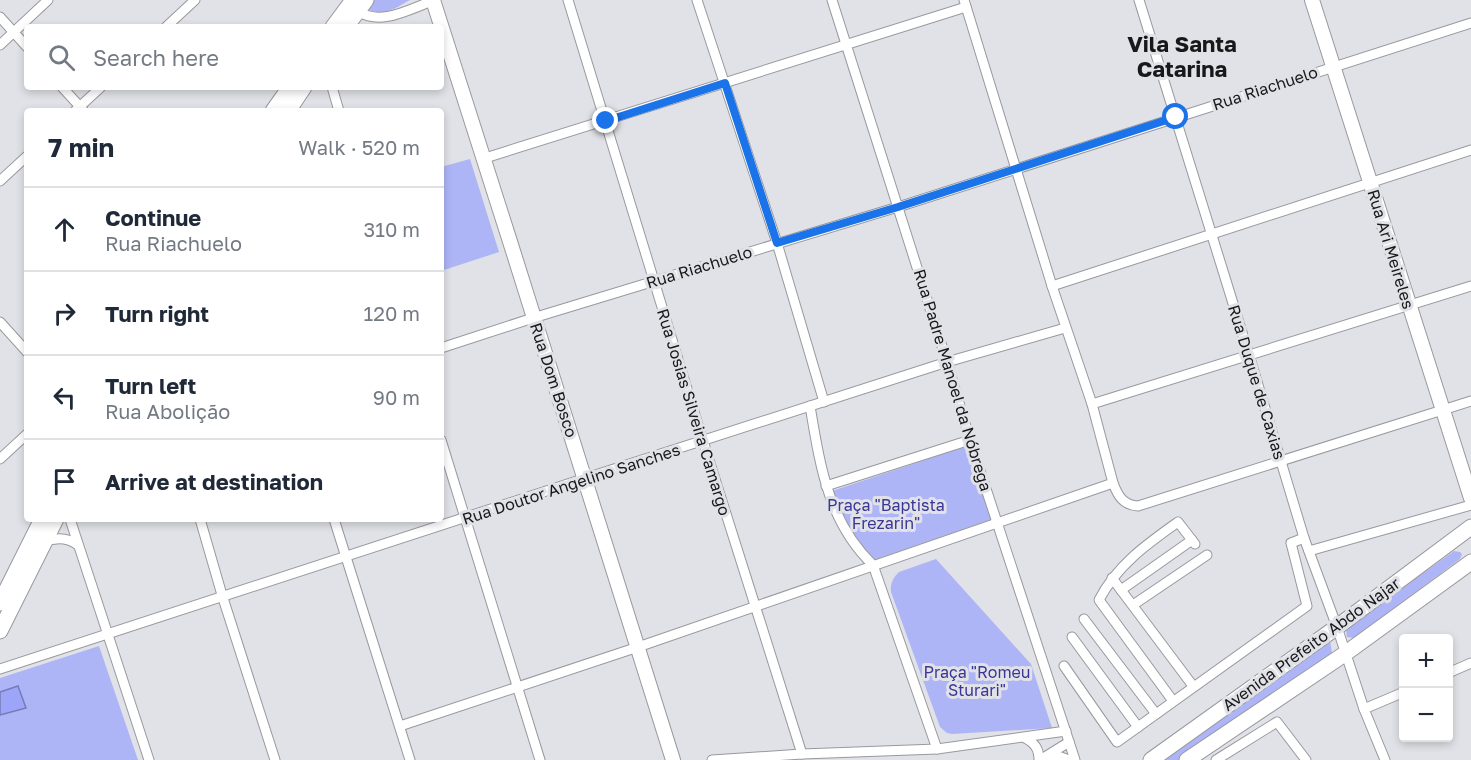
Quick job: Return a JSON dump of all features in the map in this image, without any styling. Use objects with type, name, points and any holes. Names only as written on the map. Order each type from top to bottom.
[{"type":"main road","name":"Rua Dom Bosco","points":[[434,0],[441,24]]},
{"type":"main road","name":"Rua Ari Meireles","points":[[1312,0],[1471,498]]},
{"type":"main road","points":[[336,24],[356,2]]},
{"type":"main road","points":[[347,24],[356,2]]},
{"type":"main road","name":"Rua Dom Bosco","points":[[444,33],[673,760]]},
{"type":"main road","points":[[275,108],[288,90]]},
{"type":"main road","points":[[290,108],[302,90]]},
{"type":"main road","points":[[0,603],[40,522]]},
{"type":"main road","points":[[0,632],[54,522]]},
{"type":"main road","name":"Avenida Prefeito Abdo Najar","points":[[1151,760],[1471,528]]},
{"type":"main road","points":[[1456,539],[1463,539],[1471,546]]},
{"type":"main road","name":"Avenida Prefeito Abdo Najar","points":[[1187,760],[1346,653],[1471,562]]},
{"type":"street","points":[[0,45],[48,0]]},
{"type":"street","points":[[169,24],[195,0]]},
{"type":"street","points":[[356,2],[367,17],[382,18],[434,0]]},
{"type":"street","name":"Rua Josias Silveira Camargo","points":[[568,0],[802,754]]},
{"type":"street","points":[[697,0],[777,243],[824,402]]},
{"type":"street","name":"Rua Padre Manoel da Nóbrega","points":[[832,0],[970,440],[1075,760]]},
{"type":"street","name":"Rua Duque de Caxias","points":[[1139,0],[1250,355],[1304,538],[1364,708],[1385,760]]},
{"type":"street","points":[[482,159],[725,83],[965,3],[1065,328],[1092,404],[1113,483],[1117,493],[1126,503],[1138,506],[1471,401]]},
{"type":"street","points":[[0,17],[24,44]]},
{"type":"street","name":"Rua Riachuelo","points":[[444,347],[654,280],[898,207],[1471,22]]},
{"type":"street","points":[[65,90],[79,108]]},
{"type":"street","points":[[82,108],[98,90]]},
{"type":"street","points":[[333,90],[338,108]]},
{"type":"street","points":[[1052,286],[1471,150]]},
{"type":"street","points":[[0,181],[24,159]]},
{"type":"street","points":[[1092,404],[1471,286]]},
{"type":"street","points":[[0,322],[24,349]]},
{"type":"street","name":"Rua Doutor Angelino Sanches","points":[[0,662],[5,668],[345,555],[467,518],[947,362],[1065,328]]},
{"type":"street","points":[[810,406],[826,486],[843,530],[861,554],[873,565],[937,748]]},
{"type":"street","points":[[0,459],[24,437]]},
{"type":"street","points":[[826,486],[970,440]]},
{"type":"street","points":[[444,449],[540,760]]},
{"type":"street","points":[[400,726],[638,647],[1113,483]]},
{"type":"street","points":[[1309,551],[1471,504]]},
{"type":"street","points":[[71,522],[148,760]]},
{"type":"street","points":[[201,522],[275,760]]},
{"type":"street","points":[[335,522],[410,760]]},
{"type":"street","points":[[1121,590],[1194,542],[1178,522],[1137,550],[1112,578],[1099,600],[1173,701]]},
{"type":"street","points":[[1064,666],[1117,742],[1307,606],[1291,543],[1304,538]]},
{"type":"street","points":[[44,542],[64,539],[78,545]]},
{"type":"street","points":[[1133,605],[1207,555]]},
{"type":"street","points":[[1112,578],[1193,686]]},
{"type":"street","points":[[1084,619],[1156,714]]},
{"type":"street","points":[[1072,637],[1138,727]]},
{"type":"street","points":[[1453,671],[1471,663]]},
{"type":"street","points":[[1364,708],[1399,694]]},
{"type":"street","points":[[1216,760],[1277,722],[1306,760]]},
{"type":"street","points":[[712,760],[802,754],[876,756],[1066,731]]},
{"type":"street","points":[[1025,738],[1035,745],[1042,759]]},
{"type":"street","points":[[1042,759],[1069,742]]},
{"type":"street","points":[[1042,759],[1058,756],[1069,760]]},
{"type":"green space","points":[[372,0],[410,0],[389,11],[378,12],[366,9]]},
{"type":"green space","points":[[470,159],[499,252],[444,270],[444,166]]},
{"type":"green space","name":"Praça \"Baptista Frezarin\"","points":[[967,446],[993,519],[873,560],[847,528],[832,491]]},
{"type":"green space","points":[[1454,551],[1462,554],[1460,559],[1354,638],[1347,637],[1348,627]]},
{"type":"green space","name":"Praça \"Romeu Sturari\"","points":[[936,559],[1031,664],[1052,728],[952,734],[940,727],[891,592],[892,581],[899,572]]},
{"type":"green space","points":[[1330,641],[1332,653],[1180,760],[1164,760]]},
{"type":"green space","points":[[99,646],[138,760],[0,760],[0,678]]},
{"type":"shaded area","points":[[18,686],[26,708],[0,715],[0,692]]},
{"type":"district","name":"Vila Santa Catarina","points":[[1182,56]]},
{"type":"route","points":[[606,121],[725,83],[777,243],[898,207],[1176,117]]}]
